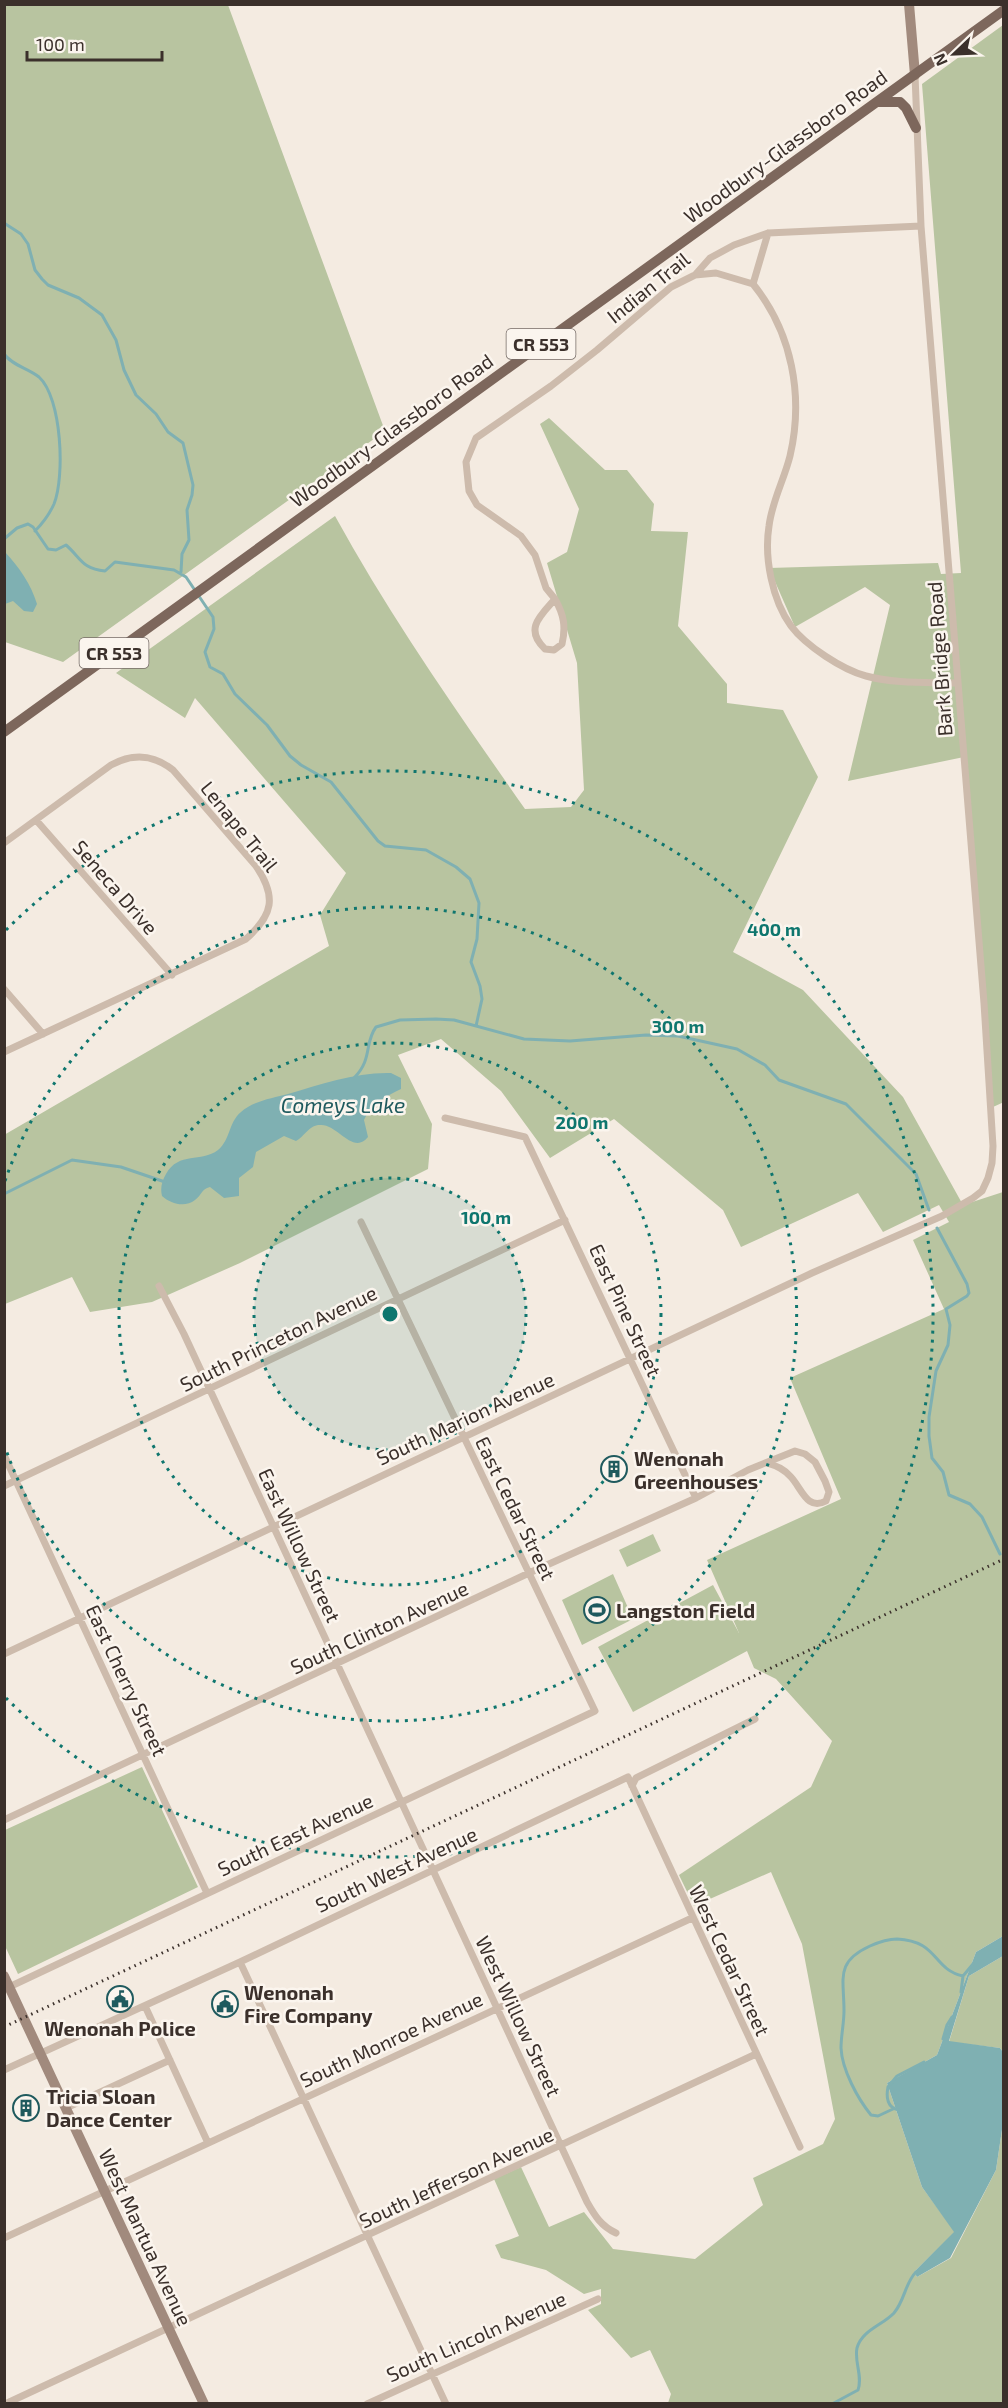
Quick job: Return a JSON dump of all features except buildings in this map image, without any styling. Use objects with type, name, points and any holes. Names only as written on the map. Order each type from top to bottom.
[{"type":"main road","name":"Woodbury-Glassboro Road","points":[[4,732],[1004,10]]},
{"type":"main road","points":[[877,102],[900,102],[906,108],[916,128]]},
{"type":"street","points":[[909,4],[915,75]]},
{"type":"street","name":"Bark Bridge Road","points":[[915,75],[921,226],[984,1003],[993,1146],[988,1178],[982,1191],[942,1216]]},
{"type":"street","name":"Indian Trail","points":[[555,599],[534,626],[537,642],[545,649],[554,650],[562,644],[565,622],[555,599],[546,588],[535,555],[521,536],[477,505],[469,491],[466,464],[476,438],[579,364],[671,287],[695,275],[710,258],[734,245],[768,234],[921,226]]},
{"type":"street","points":[[753,284],[768,234]]},
{"type":"street","points":[[695,275],[716,273],[753,284],[778,322],[791,364],[796,393],[793,440],[786,470],[771,513],[768,528],[768,555],[783,611],[792,627],[821,653],[865,676],[888,680],[957,683]]},
{"type":"street","name":"Lenape Trail","points":[[4,843],[121,760],[130,757],[149,757],[173,770],[256,866],[267,881],[270,895],[269,910],[262,926],[246,939],[4,1052]]},
{"type":"street","name":"Seneca Drive","points":[[36,820],[172,975]]},
{"type":"street","points":[[4,988],[43,1034]]},
{"type":"street","name":"East Pine Street","points":[[445,1118],[525,1137],[696,1498]]},
{"type":"street","name":"South Marion Avenue","points":[[4,1654],[803,1277],[942,1216]]},
{"type":"street","name":"South Princeton Avenue","points":[[4,1486],[565,1221]]},
{"type":"street","name":"East Cedar Street","points":[[361,1222],[595,1711]]},
{"type":"street","name":"East Willow Street","points":[[159,1286],[210,1389],[402,1802]]},
{"type":"street","name":"South Clinton Avenue","points":[[4,1820],[338,1665],[529,1573],[696,1498],[748,1470],[795,1451],[805,1454],[814,1462],[829,1492],[826,1501],[812,1504],[800,1492],[792,1478],[781,1468],[767,1463]]},
{"type":"street","name":"East Cherry Street","points":[[4,1455],[207,1893]]},
{"type":"street","name":"South East Avenue","points":[[7,1988],[595,1711]]},
{"type":"street","points":[[632,1786],[636,1778],[755,1719]]},
{"type":"street","name":"South West Avenue","points":[[4,2070],[240,1962],[628,1777],[632,1786]]},
{"type":"street","name":"West Cedar Street","points":[[632,1786],[800,2147]]},
{"type":"street","name":"West Willow Street","points":[[402,1802],[587,2202],[598,2221],[605,2228],[616,2233]]},
{"type":"street","name":"South Monroe Avenue","points":[[4,2238],[692,1918]]},
{"type":"street","points":[[240,1962],[446,2403]]},
{"type":"street","name":"West Mantua Avenue","points":[[4,1976],[7,1988],[41,2054],[204,2403]]},
{"type":"street","points":[[145,2006],[208,2143]]},
{"type":"street","name":"South Jefferson Avenue","points":[[5,2403],[170,2329],[756,2055]]},
{"type":"street","points":[[66,2108],[170,2060]]},
{"type":"street","name":"South Lincoln Avenue","points":[[367,2403],[598,2299]]},
{"type":"green space","points":[[5,5],[228,5],[385,431],[63,662],[5,642]]},
{"type":"green space","points":[[1003,25],[1004,1102],[993,1107],[964,757],[848,781],[890,605],[865,587],[795,627],[769,568],[938,563],[941,574],[961,573],[922,84]]},
{"type":"green space","points":[[549,418],[605,470],[627,470],[654,504],[651,531],[688,532],[678,626],[727,684],[727,703],[783,710],[818,777],[733,952],[803,990],[903,1097],[963,1205],[1003,1192],[1003,1936],[976,1952],[937,2055],[887,2083],[922,2187],[955,2232],[914,2272],[917,2277],[951,2258],[996,2170],[1003,2123],[1003,2403],[668,2403],[671,2394],[650,2350],[631,2358],[588,2310],[601,2304],[601,2289],[584,2294],[546,2270],[501,2258],[495,2245],[519,2236],[494,2179],[521,2167],[549,2227],[584,2212],[613,2249],[695,2259],[763,2205],[753,2178],[823,2144],[835,2119],[802,1944],[771,1872],[694,1906],[679,1875],[811,1787],[832,1741],[776,1679],[754,1668],[747,1651],[633,1712],[598,1647],[713,1585],[739,1633],[707,1560],[841,1499],[790,1378],[944,1309],[913,1240],[949,1222],[939,1205],[883,1232],[858,1193],[741,1247],[723,1210],[614,1119],[550,1158],[501,1091],[441,1039],[398,1055],[432,1124],[428,1169],[240,1263],[152,1302],[90,1312],[72,1277],[5,1304],[4,1135],[329,946],[320,915],[346,873],[195,698],[185,718],[116,673],[335,516],[402,628],[525,809],[571,807],[584,790],[577,663],[547,563],[567,552],[579,509],[540,424]]},
{"type":"green space","points":[[653,1534],[661,1551],[627,1567],[619,1550]]},
{"type":"green space","name":"Langston Field","points":[[613,1574],[633,1619],[582,1645],[562,1600]]},
{"type":"green space","points":[[142,1767],[198,1887],[18,1974],[5,1946],[5,1830]]},
{"type":"green space","points":[[1003,1956],[1003,2052],[1000,2048],[949,2042],[969,1976]]},
{"type":"water","points":[[5,552],[28,583],[37,604],[33,612],[24,611],[13,601],[5,604]]},
{"type":"water","name":"Comeys Lake","points":[[391,1073],[401,1078],[401,1089],[384,1098],[370,1110],[364,1120],[368,1137],[362,1142],[351,1141],[333,1129],[316,1125],[296,1141],[284,1136],[256,1152],[253,1167],[239,1178],[239,1196],[224,1198],[210,1187],[187,1204],[174,1203],[162,1196],[162,1182],[171,1167],[177,1162],[205,1156],[218,1150],[237,1116],[251,1105],[339,1079],[365,1074]]},
{"type":"water","points":[[1003,1936],[1003,1956],[969,1976],[949,2041],[1000,2048],[1003,2052],[1003,2123],[996,2170],[950,2258],[917,2277],[914,2272],[954,2232],[922,2187],[887,2083],[937,2055],[976,1952]]},
{"type":"waterway","points":[[4,223],[21,234],[28,244],[35,270],[48,285],[79,298],[102,315],[116,340],[124,370],[136,395],[156,414],[168,432],[183,443],[193,485],[187,510],[189,540],[182,554],[181,572]]},
{"type":"waterway","points":[[4,354],[39,377],[47,387],[57,419],[60,457],[57,492],[50,512],[35,531]]},
{"type":"waterway","points":[[4,539],[17,528],[28,524],[33,527],[48,549],[56,550],[66,545],[91,568],[105,571],[115,562],[174,570],[186,577],[213,617],[214,629],[205,652],[210,667],[223,674],[235,694],[267,725],[290,756],[331,782],[378,841],[385,846],[426,850],[456,867],[470,879],[479,903],[477,939],[471,962],[482,999],[476,1026]]},
{"type":"waterway","points":[[354,1078],[364,1064],[370,1039],[376,1027],[400,1020],[454,1020],[524,1039],[570,1041],[646,1035],[678,1036],[737,1049],[765,1065],[779,1080],[846,1104],[916,1174],[929,1210]]},
{"type":"waterway","points":[[4,1194],[72,1160],[121,1167],[165,1182]]},
{"type":"waterway","points":[[937,1228],[967,1284],[969,1293],[946,1309],[950,1325],[948,1345],[936,1371],[929,1417],[932,1458],[943,1472],[949,1495],[970,1504],[982,1517],[1000,1554]]},
{"type":"waterway","points":[[893,2109],[878,2116],[871,2115],[856,2093],[844,2066],[841,2048],[844,2016],[843,1980],[846,1965],[851,1958],[870,1946],[897,1939],[921,1945],[946,1968],[963,1976]]},
{"type":"waterway","points":[[961,1992],[963,1976],[973,1964]]},
{"type":"waterway","points":[[943,2039],[952,2017]]},
{"type":"waterway","points":[[899,2110],[888,2102],[888,2087],[897,2076],[924,2062]]},
{"type":"waterway","points":[[832,2404],[858,2390],[860,2380],[857,2348],[868,2332],[894,2313],[901,2303],[909,2281],[916,2272]]},
{"type":"railway","points":[[4,2027],[1004,1559]]},
{"type":"place","name":"Wenonah Greenhouses","points":[[614,1469]]},
{"type":"place","name":"Langston Field","points":[[597,1610]]},
{"type":"place","name":"Wenonah Police","points":[[120,1999]]},
{"type":"place","name":"Wenonah Fire Company","points":[[225,2004]]},
{"type":"place","name":"Tricia Sloan Dance Center","points":[[26,2108]]}]
